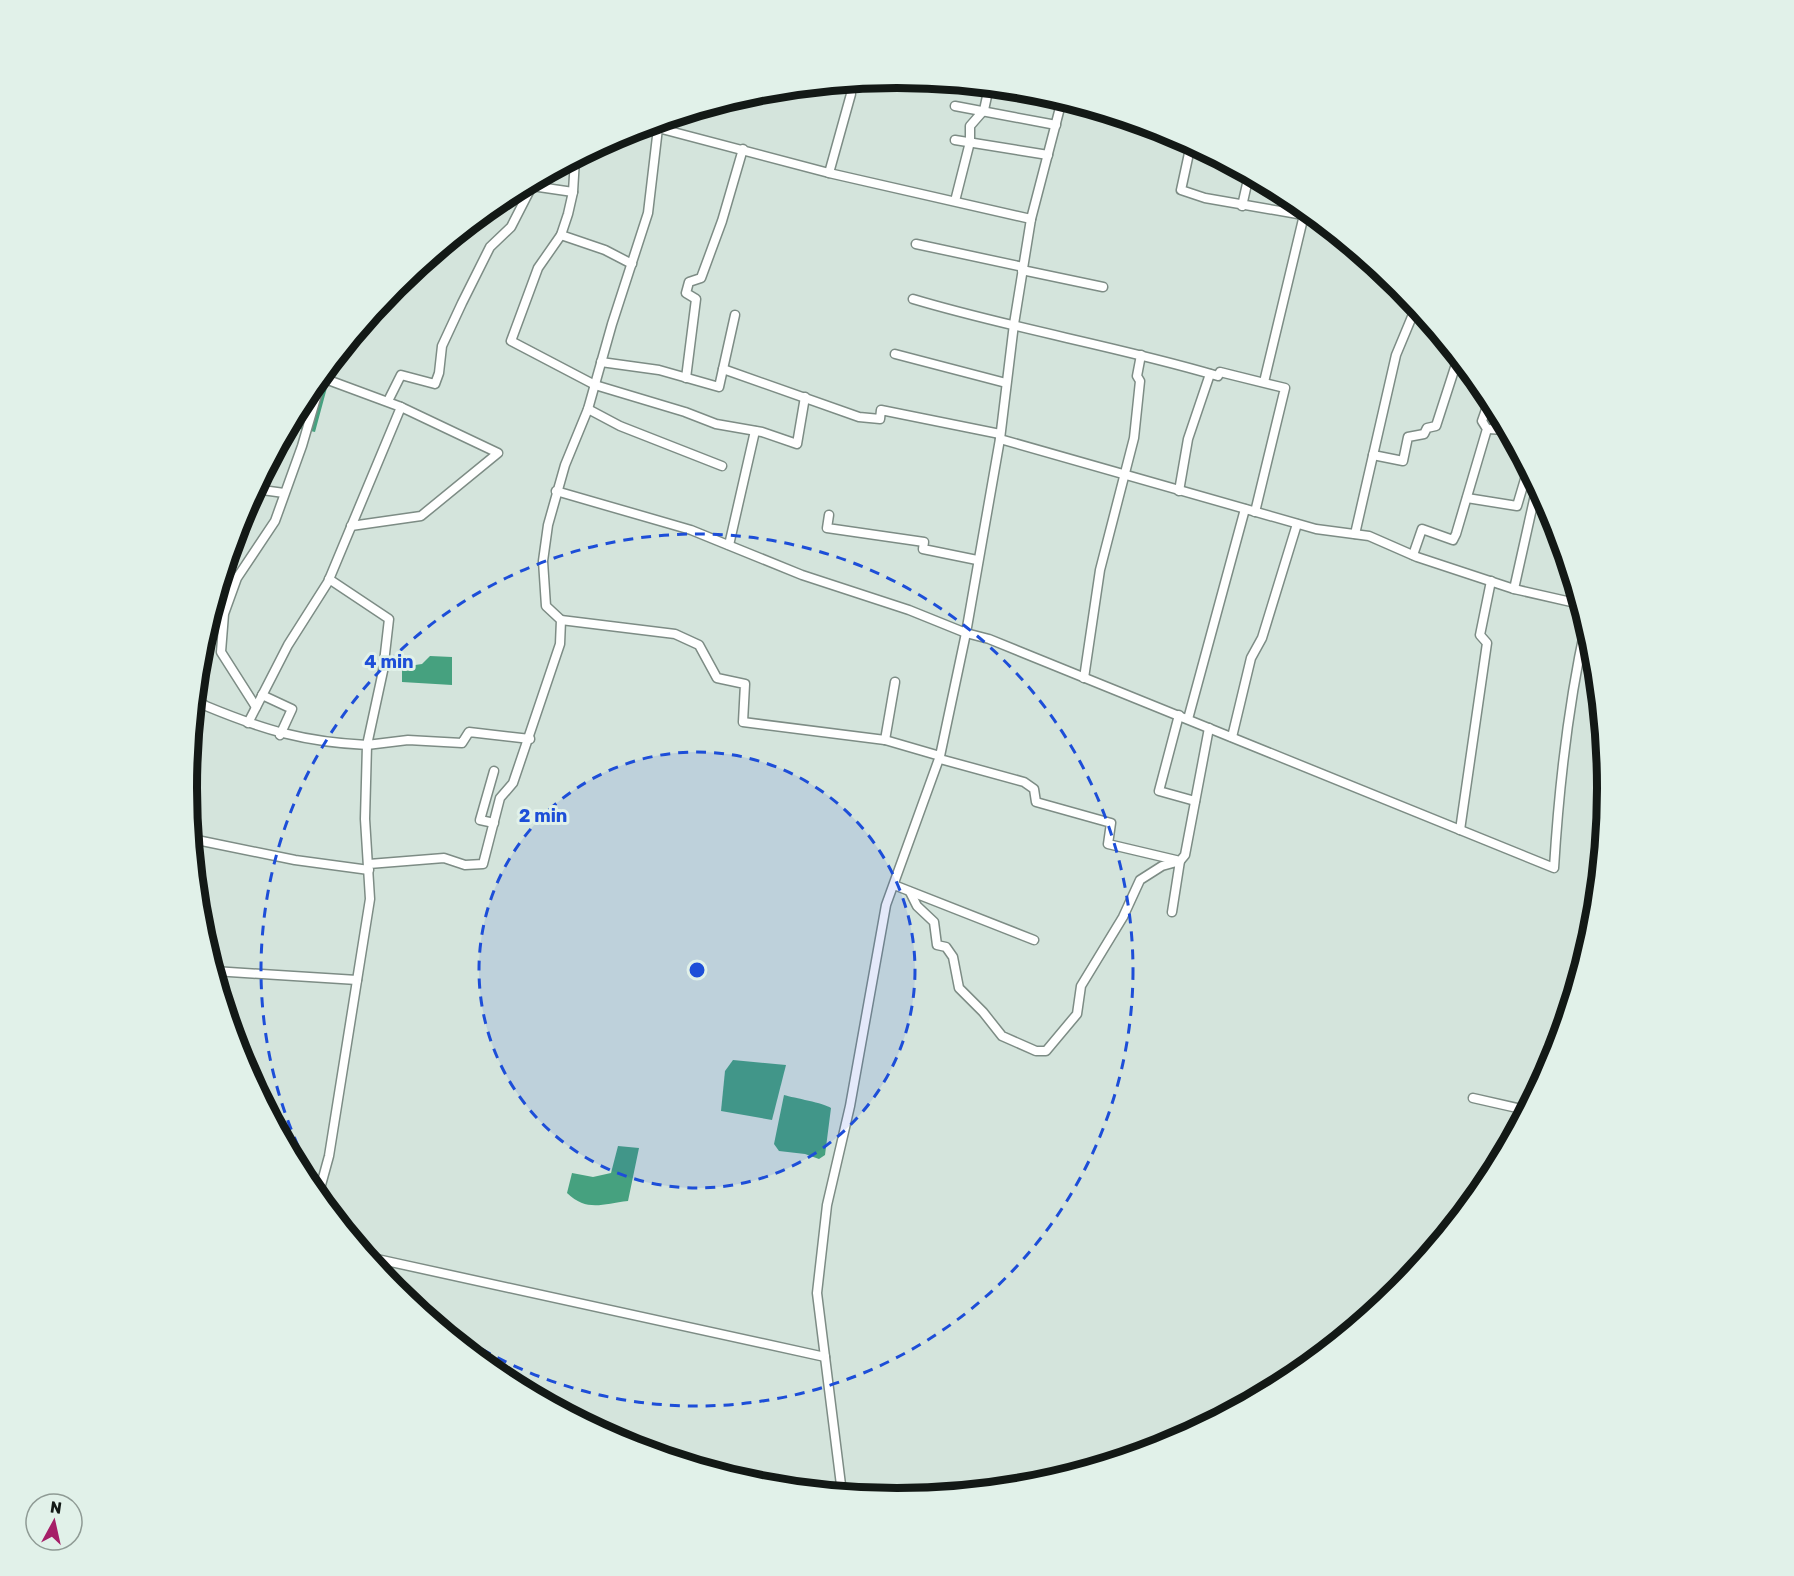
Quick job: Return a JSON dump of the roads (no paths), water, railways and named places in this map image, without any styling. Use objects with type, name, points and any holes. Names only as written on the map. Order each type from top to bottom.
[{"type":"street","points":[[829,173],[851,94]]},
{"type":"street","points":[[955,201],[969,142],[970,126],[984,110],[987,94]]},
{"type":"street","points":[[955,106],[1056,125]]},
{"type":"street","points":[[841,1485],[817,1293],[827,1205],[850,1106],[886,905],[940,758],[966,633],[1000,437],[1014,324],[1031,219],[1060,108]]},
{"type":"street","points":[[668,128],[829,173],[1031,219]]},
{"type":"street","points":[[658,131],[648,213],[588,410],[556,490],[543,561],[546,606],[561,620],[675,634],[699,645],[717,678],[745,684],[742,722],[885,740],[1024,782],[1035,789],[1036,802],[1111,823],[1108,844],[1179,861]]},
{"type":"street","points":[[955,140],[1048,155]]},
{"type":"street","points":[[686,378],[696,299],[686,294],[688,282],[701,278],[722,221],[743,149]]},
{"type":"street","points":[[1189,153],[1181,190],[1242,206],[1297,214]]},
{"type":"street","points":[[574,168],[573,192],[561,235],[538,268],[511,341],[595,385],[716,424],[755,431],[796,444],[805,397]]},
{"type":"street","points":[[1242,206],[1247,182]]},
{"type":"street","points":[[539,187],[573,192]]},
{"type":"street","points":[[388,401],[401,375],[435,384],[439,373],[442,346],[462,303],[490,247],[511,227],[528,194]]},
{"type":"street","points":[[1264,382],[1303,219]]},
{"type":"street","points":[[561,235],[605,250],[632,264]]},
{"type":"street","points":[[916,244],[1103,287]]},
{"type":"street","points":[[913,299],[978,318],[1014,324],[1218,376],[1220,372],[1285,387],[1188,719]]},
{"type":"street","points":[[602,362],[659,370],[719,387],[735,315]]},
{"type":"street","points":[[1355,534],[1396,355],[1412,315]]},
{"type":"street","points":[[895,354],[1006,383]]},
{"type":"street","points":[[1084,678],[1100,570],[1134,438],[1140,381],[1137,376],[1141,355]]},
{"type":"street","points":[[1373,455],[1403,461],[1408,437],[1424,434],[1427,428],[1436,426],[1455,366]]},
{"type":"street","points":[[723,369],[859,417],[880,419],[881,410],[1000,437],[1297,524],[1369,536],[1413,555],[1514,589],[1571,602]]},
{"type":"street","points":[[1179,491],[1188,439],[1210,374]]},
{"type":"street","points":[[330,379],[388,401],[498,453],[421,516],[351,526]]},
{"type":"street","points":[[256,707],[222,652],[224,614],[237,578],[274,521],[302,446],[316,398]]},
{"type":"street","points":[[248,723],[288,645],[329,579],[401,407]]},
{"type":"street","points":[[588,410],[620,426],[722,466]]},
{"type":"street","points":[[1413,555],[1422,529],[1453,540],[1487,429],[1482,421],[1486,410]]},
{"type":"street","points":[[1487,429],[1498,430]]},
{"type":"street","points":[[729,545],[755,431]]},
{"type":"street","points":[[1467,498],[1517,506],[1525,480]]},
{"type":"street","points":[[265,490],[284,493]]},
{"type":"street","points":[[556,490],[691,530],[966,633],[989,639],[1554,868],[1557,810],[1571,691],[1581,645]]},
{"type":"street","points":[[1514,589],[1534,500]]},
{"type":"street","points":[[829,515],[827,528],[924,542],[923,549],[977,560]]},
{"type":"street","points":[[1232,737],[1251,658],[1262,638],[1297,524]]},
{"type":"street","points":[[321,1185],[328,1156],[370,899],[366,819],[368,745],[387,649],[389,619],[329,579]]},
{"type":"street","points":[[1460,830],[1487,643],[1480,635],[1491,581]]},
{"type":"street","points":[[200,841],[295,860],[369,867],[444,858],[465,865],[483,864],[500,798],[513,783],[530,739],[560,644],[561,620]]},
{"type":"street","points":[[885,740],[895,682]]},
{"type":"street","points":[[262,695],[292,710],[280,735]]},
{"type":"street","points":[[202,703],[280,735],[323,743],[368,745],[408,740],[462,743],[469,732],[530,739]]},
{"type":"street","points":[[1179,715],[1159,791],[1195,801]]},
{"type":"street","points":[[910,892],[917,906],[934,922],[936,945],[946,947],[953,957],[958,988],[983,1012],[1002,1036],[1036,1051],[1046,1051],[1077,1014],[1081,986],[1123,916],[1140,880],[1162,866],[1179,861],[1185,855],[1209,728]]},
{"type":"street","points":[[494,771],[480,820],[494,823]]},
{"type":"street","points":[[1172,912],[1179,861]]},
{"type":"street","points":[[894,885],[1034,940]]},
{"type":"street","points":[[222,971],[357,980]]},
{"type":"street","points":[[1473,1098],[1518,1108]]},
{"type":"street","points":[[381,1260],[825,1357]]}]
